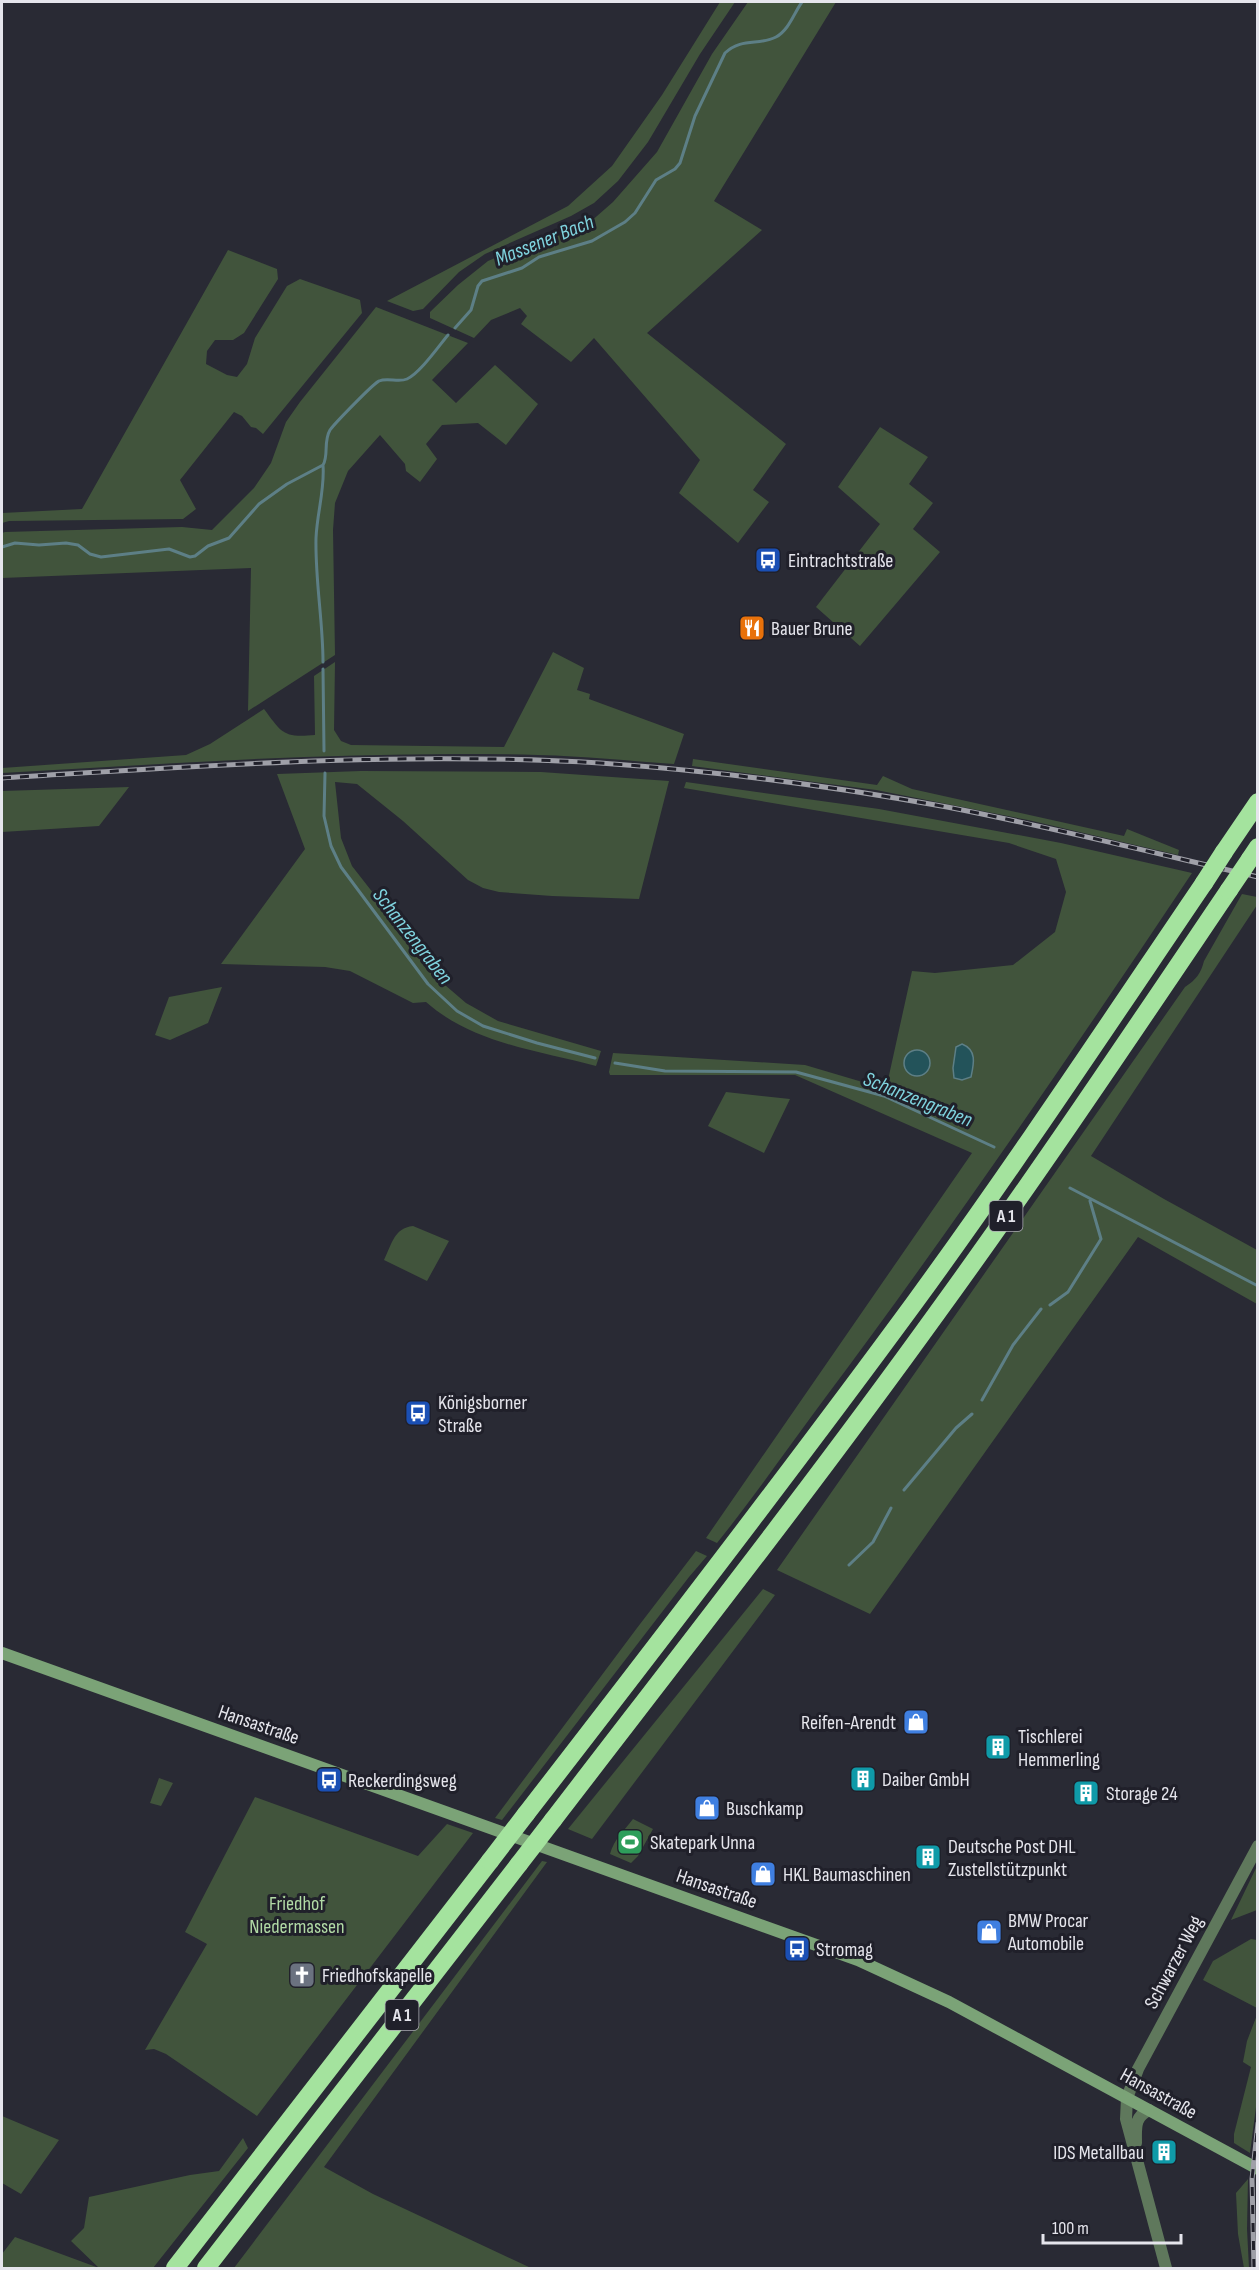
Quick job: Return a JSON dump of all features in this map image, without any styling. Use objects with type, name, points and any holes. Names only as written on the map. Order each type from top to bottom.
[{"type":"highway","name":"A 1","points":[[175,2268],[708,1579],[916,1301],[1018,1156],[1257,802]]},
{"type":"highway","name":"A 1","points":[[206,2268],[772,1534],[935,1315],[1043,1165],[1254,853]]},
{"type":"main road","name":"Hansastraße","points":[[2,1653],[858,1960],[949,2002],[1257,2169]]},
{"type":"street","name":"Schwarzer Weg","points":[[1127,2098],[1138,2069],[1257,1846]]},
{"type":"street","points":[[1127,2098],[1126,2119],[1166,2268]]},
{"type":"street","points":[[1137,2162],[1136,2122],[1142,2114],[1149,2110]]},
{"type":"green space","points":[[720,2],[735,2],[700,54],[648,142],[618,181],[594,203],[571,216],[485,254],[459,272],[423,309],[413,311],[387,301],[568,206],[612,166],[662,95]]},
{"type":"green space","points":[[748,2],[836,2],[714,201],[762,230],[647,333],[786,444],[753,490],[769,502],[738,543],[679,493],[700,460],[594,338],[571,362],[521,324],[527,316],[520,308],[491,320],[474,338],[430,318],[430,312],[488,261],[549,235],[589,223],[613,202],[657,152],[712,54]]},
{"type":"green space","points":[[228,250],[277,269],[278,279],[244,333],[233,340],[215,340],[207,351],[206,364],[227,375],[237,377],[247,364],[255,338],[287,286],[300,279],[360,300],[362,313],[263,434],[234,412],[180,480],[196,509],[183,519],[9,521],[2,523],[2,513],[82,509]]},
{"type":"green space","points":[[376,307],[468,343],[432,380],[456,403],[495,365],[538,404],[506,445],[478,423],[442,425],[426,444],[437,459],[420,482],[406,471],[405,464],[380,435],[348,471],[335,503],[333,530],[335,655],[248,711],[251,568],[2,578],[2,533],[5,532],[182,527],[212,530],[254,488],[271,463],[286,422]]},
{"type":"green space","points":[[880,427],[928,457],[909,484],[933,503],[913,529],[940,552],[860,646],[816,607],[880,524],[838,487]]},
{"type":"green space","points":[[553,652],[584,668],[577,690],[590,694],[589,699],[684,734],[674,764],[589,757],[404,754],[270,758],[2,773],[2,768],[186,755],[210,744],[264,709],[284,732],[296,736],[315,735],[314,676],[335,662],[334,730],[341,741],[351,745],[504,747]]},
{"type":"green space","points":[[693,759],[877,785],[883,776],[912,789],[1124,836],[1127,829],[1179,850],[1178,855],[1028,820],[876,790],[692,766]]},
{"type":"green space","points":[[361,771],[541,772],[669,781],[639,899],[552,896],[499,892],[483,888],[468,880],[403,821],[357,784],[335,782],[341,838],[352,866],[445,985],[466,1003],[498,1021],[601,1051],[596,1066],[529,1050],[485,1036],[444,1016],[426,1002],[413,1003],[350,971],[325,967],[221,964],[305,849],[277,774]]},
{"type":"green space","points":[[686,782],[879,809],[1061,843],[1192,873],[966,1204],[873,1334],[717,1543],[706,1538],[972,1153],[795,1075],[610,1075],[613,1053],[805,1065],[886,1089],[912,971],[935,973],[1013,965],[1055,932],[1066,892],[1056,859],[1009,843],[684,788]]},
{"type":"green space","points":[[129,787],[99,826],[2,832],[2,791]]},
{"type":"green space","points":[[1242,894],[1257,897],[1257,905],[1091,1156],[1257,1250],[1257,1304],[1138,1237],[870,1614],[777,1570],[1185,987],[1198,976],[1204,961]]},
{"type":"green space","points":[[222,987],[208,1023],[170,1040],[155,1035],[169,997]]},
{"type":"green space","points":[[726,1092],[790,1099],[764,1153],[708,1126]]},
{"type":"green space","points":[[413,1226],[449,1241],[427,1281],[384,1260],[398,1233]]},
{"type":"green space","points":[[696,1551],[707,1556],[502,1820],[495,1818],[637,1628]]},
{"type":"green space","points":[[763,1589],[775,1595],[592,1839],[568,1829]]},
{"type":"green space","points":[[159,1778],[173,1783],[161,1806],[150,1803]]},
{"type":"green space","name":"Friedhof Niedermassen","points":[[255,1797],[418,1856],[447,1824],[473,1833],[257,2116],[166,2054],[154,2049],[145,2050],[207,1944],[185,1932]]},
{"type":"green space","name":"Skatepark Unna","points":[[633,1819],[653,1829],[638,1856],[631,1863],[610,1854],[617,1839]]},
{"type":"green space","points":[[542,1861],[547,1862],[324,2167],[373,2194],[531,2268],[234,2268]]},
{"type":"green space","points":[[1257,1866],[1257,1910],[1231,1920]]},
{"type":"green space","points":[[1251,1939],[1257,1940],[1257,2008],[1203,1980],[1213,1961]]},
{"type":"green space","points":[[1257,2015],[1258,2092],[1250,2153],[1234,2143],[1234,2134],[1251,2067],[1243,2062],[1247,2041]]},
{"type":"green space","points":[[2,2116],[59,2140],[21,2194],[2,2183]]},
{"type":"green space","points":[[243,2138],[248,2148],[153,2268],[99,2268],[71,2241],[84,2228],[89,2197],[219,2171]]},
{"type":"green space","points":[[1248,2179],[1249,2268],[1244,2268],[1238,2234],[1236,2193]]},
{"type":"green space","points":[[15,2237],[99,2268],[2,2268],[2,2254]]},
{"type":"water","points":[[962,1044],[972,1053],[973,1062],[971,1077],[962,1080],[954,1078],[953,1068],[956,1047]]},
{"type":"water","points":[[917,1050],[926,1054],[930,1063],[926,1072],[917,1076],[908,1072],[904,1063],[908,1054]]},
{"type":"waterway","name":"Massener Bach","points":[[455,328],[471,310],[478,286],[482,281],[522,268],[539,257],[592,241],[625,222],[635,213],[656,180],[675,169],[680,163],[695,116],[725,53],[738,45],[770,40],[781,34],[802,2]]},
{"type":"waterway","name":"Massener Bach","points":[[2,547],[15,543],[39,545],[66,543],[78,545],[90,554],[101,557],[169,549],[190,557],[195,556],[208,546],[229,538],[259,504],[287,484],[323,465],[330,430],[346,412],[379,381],[404,380],[412,376],[448,335]]},
{"type":"waterway","name":"Schanzengraben","points":[[323,465],[316,538],[323,662]]},
{"type":"waterway","name":"Schanzengraben","points":[[323,669],[324,751]]},
{"type":"waterway","name":"Schanzengraben","points":[[325,773],[324,816],[331,846],[341,867],[428,984],[457,1011],[483,1026],[595,1058]]},
{"type":"waterway","name":"Schanzengraben","points":[[615,1063],[665,1071],[796,1072],[884,1096],[994,1147]]},
{"type":"waterway","name":"Schanzengraben","points":[[1070,1188],[1258,1286]]},
{"type":"waterway","points":[[1050,1305],[1068,1292],[1101,1239],[1090,1201]]},
{"type":"waterway","points":[[982,1400],[1013,1345],[1041,1309]]},
{"type":"waterway","points":[[904,1490],[956,1428],[972,1414]]},
{"type":"waterway","points":[[849,1565],[873,1542],[891,1508]]},
{"type":"railway","points":[[2,778],[375,759],[525,760],[643,766],[774,780],[947,807],[1258,877]]},
{"type":"railway","points":[[1254,2268],[1252,2179],[1258,2123]]},
{"type":"place","name":"Eintrachtstraße","points":[[768,560]]},
{"type":"place","name":"Bauer Brune","points":[[752,628]]},
{"type":"place","name":"Königsborner Straße","points":[[418,1413]]},
{"type":"place","name":"Reifen-Arendt","points":[[916,1722]]},
{"type":"place","name":"Tischlerei Hemmerling","points":[[998,1747]]},
{"type":"place","name":"Daiber GmbH","points":[[863,1779]]},
{"type":"place","name":"Reckerdingsweg","points":[[329,1780]]},
{"type":"place","name":"Storage 24","points":[[1086,1793]]},
{"type":"place","name":"Buschkamp","points":[[707,1808]]},
{"type":"place","name":"Skatepark Unna","points":[[630,1842]]},
{"type":"place","name":"Deutsche Post DHL Zustellstützpunkt","points":[[928,1857]]},
{"type":"place","name":"HKL Baumaschinen","points":[[763,1874]]},
{"type":"place","name":"BMW Procar Automobile","points":[[989,1932]]},
{"type":"place","name":"Stromag","points":[[797,1949]]},
{"type":"place","name":"Friedhofskapelle","points":[[302,1975]]},
{"type":"place","name":"IDS Metallbau","points":[[1164,2152]]}]
